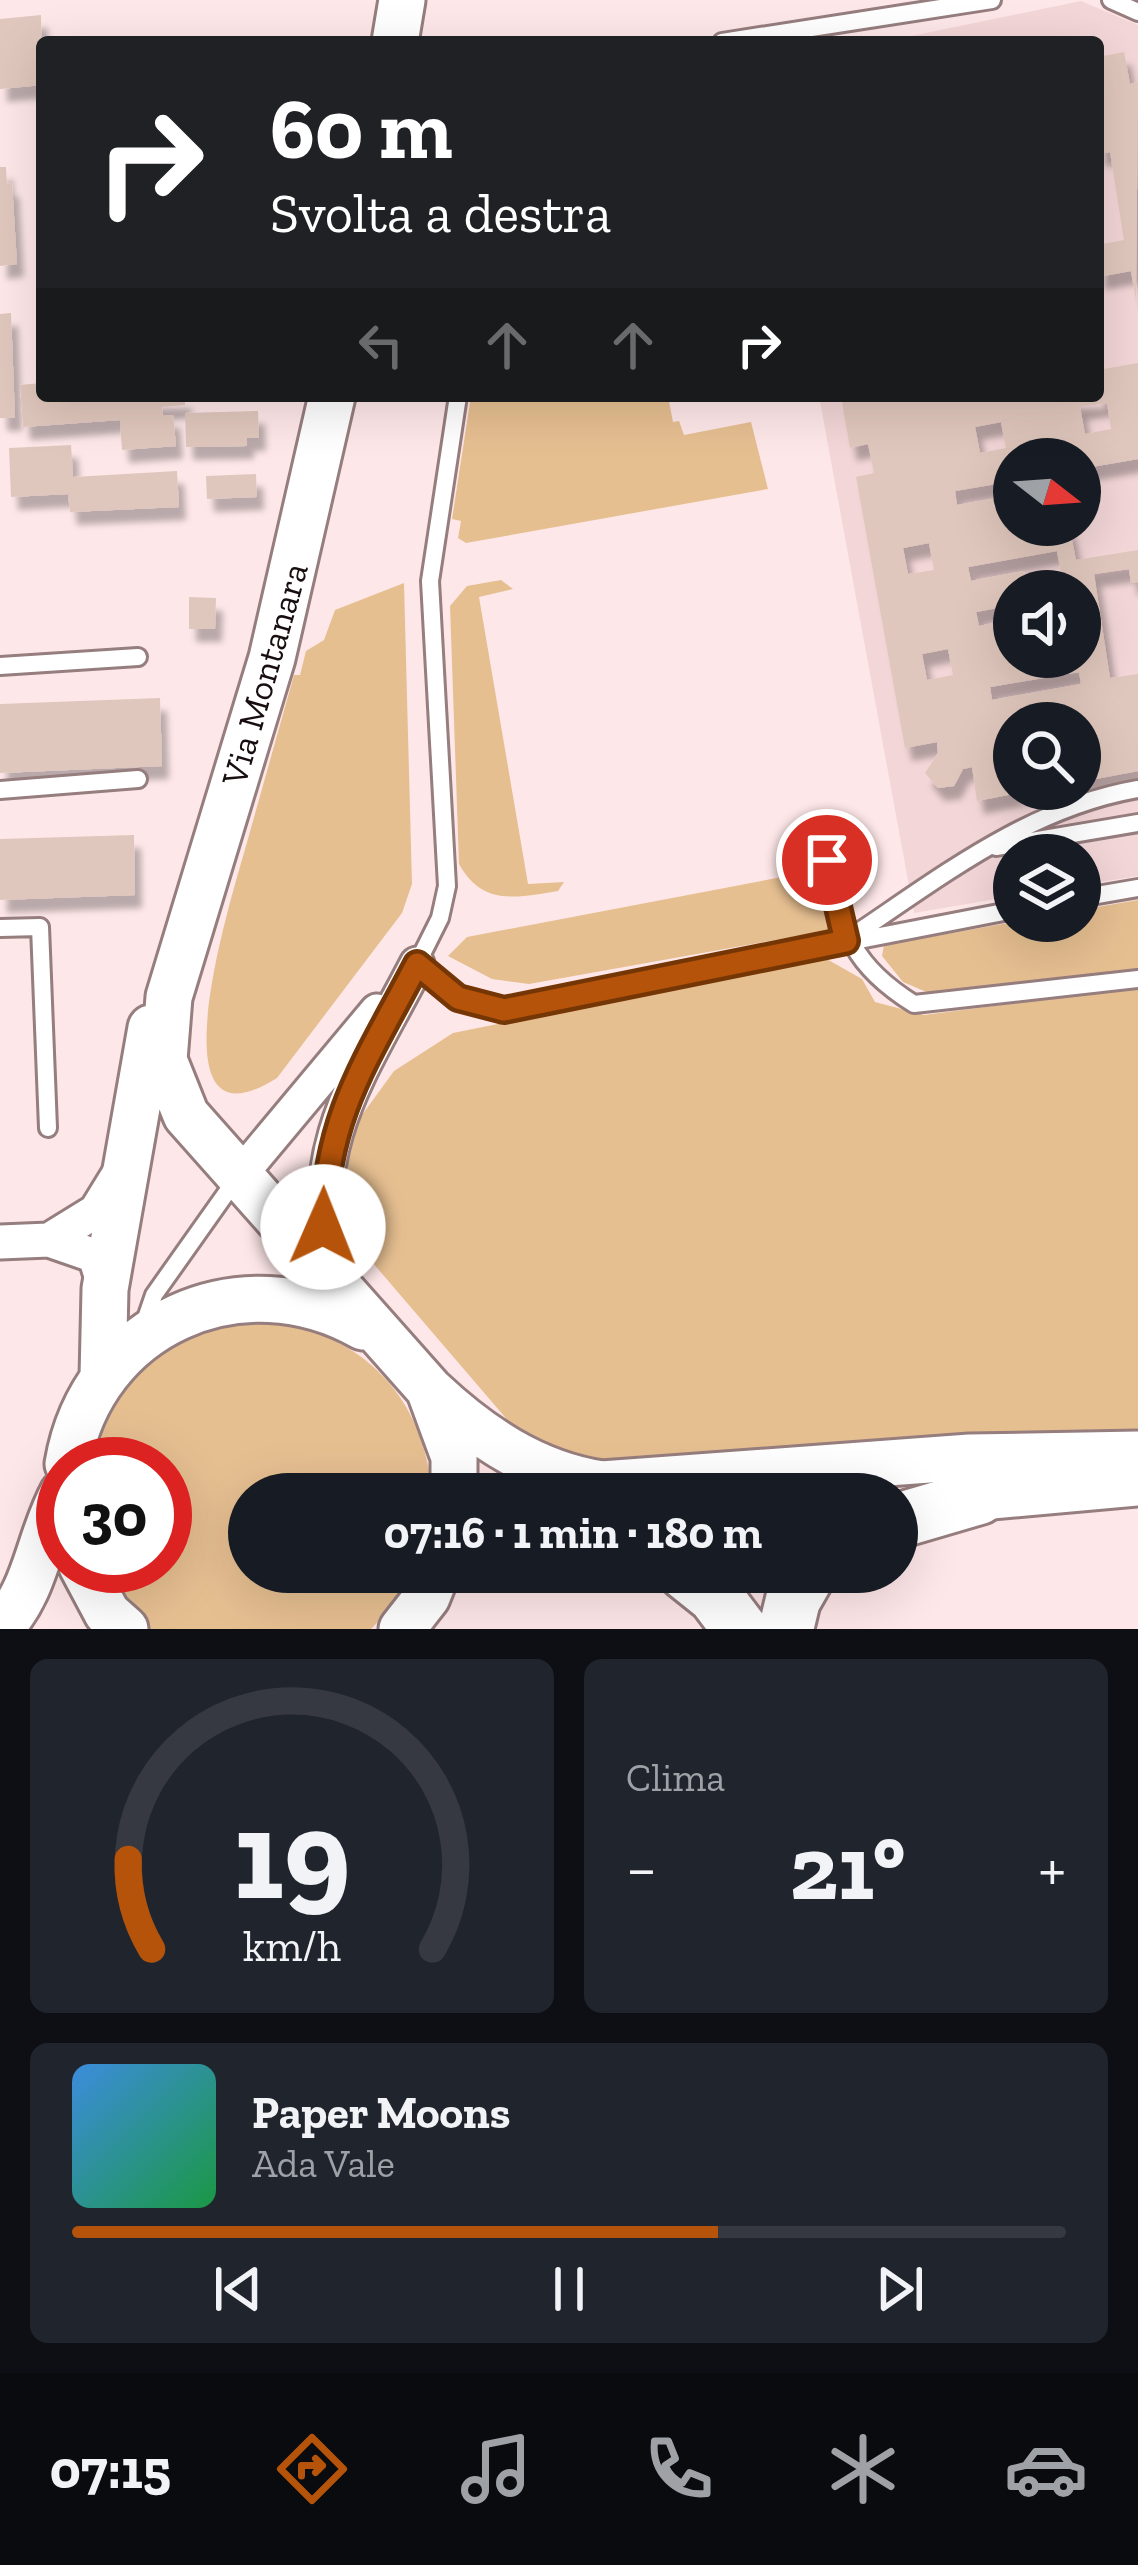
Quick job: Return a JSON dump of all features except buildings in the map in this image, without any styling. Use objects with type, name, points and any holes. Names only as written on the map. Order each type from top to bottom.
[{"type":"highway","points":[[918,1514],[979,1497]]},
{"type":"highway","points":[[711,1593],[740,1629]]},
{"type":"highway","points":[[786,1629],[797,1593]]},
{"type":"main road","points":[[396,36],[402,0]]},
{"type":"main road","name":"Via Montanara","points":[[183,949],[272,658],[331,402]]},
{"type":"main road","points":[[104,1378],[105,1289],[126,1161],[151,1029],[166,975],[183,949]]},
{"type":"main road","points":[[183,949],[169,997],[164,1060],[186,1115],[330,1284],[429,1389],[489,1440],[547,1471],[602,1484],[970,1457],[1138,1454]]},
{"type":"main road","points":[[74,1437],[104,1378],[139,1340],[197,1307],[262,1296],[328,1308],[386,1341]]},
{"type":"main road","points":[[429,1389],[454,1457],[454,1473]]},
{"type":"main road","points":[[918,1503],[1138,1483]]},
{"type":"main road","points":[[0,1628],[31,1587],[36,1561]]},
{"type":"main road","points":[[96,1593],[107,1613],[124,1629]]},
{"type":"street","points":[[240,1175],[417,964]]},
{"type":"street","points":[[330,1284],[323,1227],[325,1166],[341,1108],[417,964]]},
{"type":"street","points":[[50,1240],[96,1210],[126,1161]]},
{"type":"street","points":[[0,1242],[50,1240],[95,1256],[105,1289]]},
{"type":"lane","points":[[753,36],[897,8],[992,0]]},
{"type":"lane","points":[[1111,0],[1138,12]]},
{"type":"lane","points":[[457,402],[430,581],[447,886],[440,918],[417,964],[458,998],[504,1010],[993,914]]},
{"type":"lane","points":[[0,666],[138,657]]},
{"type":"lane","points":[[0,790],[138,779]]},
{"type":"lane","points":[[846,941],[978,850],[1036,821],[1138,790]]},
{"type":"lane","points":[[978,850],[1138,824]]},
{"type":"lane","points":[[827,860],[846,941],[892,990],[914,1004],[1138,979]]},
{"type":"lane","points":[[1101,894],[1138,888]]},
{"type":"lane","points":[[914,896],[920,927]]},
{"type":"lane","points":[[0,928],[40,927],[48,1128]]},
{"type":"lane","points":[[139,1340],[154,1294],[240,1175]]},
{"type":"shaded area","points":[[1081,1],[1138,25],[1138,876],[1101,882],[1101,834],[993,834],[993,900],[914,913],[820,402],[1104,402],[1104,36],[911,36]]},
{"type":"shaded area","points":[[470,402],[669,402],[673,422],[679,421],[684,435],[751,422],[768,489],[466,543],[458,538],[461,521],[452,519]]},
{"type":"shaded area","points":[[501,580],[513,589],[479,597],[528,884],[564,882],[558,891],[515,897],[478,887],[459,864],[450,606],[467,586]]},
{"type":"shaded area","points":[[404,583],[412,884],[402,913],[277,1078],[237,1093],[215,1082],[207,1049],[209,1004],[230,903],[294,675],[300,675],[306,651],[324,640],[335,610]]},
{"type":"shaded area","points":[[819,870],[831,930],[529,984],[492,979],[448,956],[467,937]]},
{"type":"shaded area","points":[[1138,900],[1138,973],[931,994],[903,982],[882,956],[884,945],[993,926],[993,942],[1101,942],[1101,906]]},
{"type":"shaded area","points":[[825,958],[862,979],[875,1002],[924,1015],[1138,987],[1138,1438],[607,1470],[551,1452],[510,1423],[366,1255],[350,1206],[348,1164],[359,1119],[394,1071],[453,1033]]},
{"type":"shaded area","points":[[269,1320],[334,1340],[384,1377],[417,1428],[429,1473],[228,1473],[228,1593],[402,1593],[371,1629],[141,1629],[115,1593],[192,1593],[192,1437],[96,1437],[116,1400],[151,1358],[198,1333]]},
{"type":"route","points":[[323,1227],[325,1166],[341,1108],[417,964],[458,998],[504,1010],[846,941],[827,860]]}]
